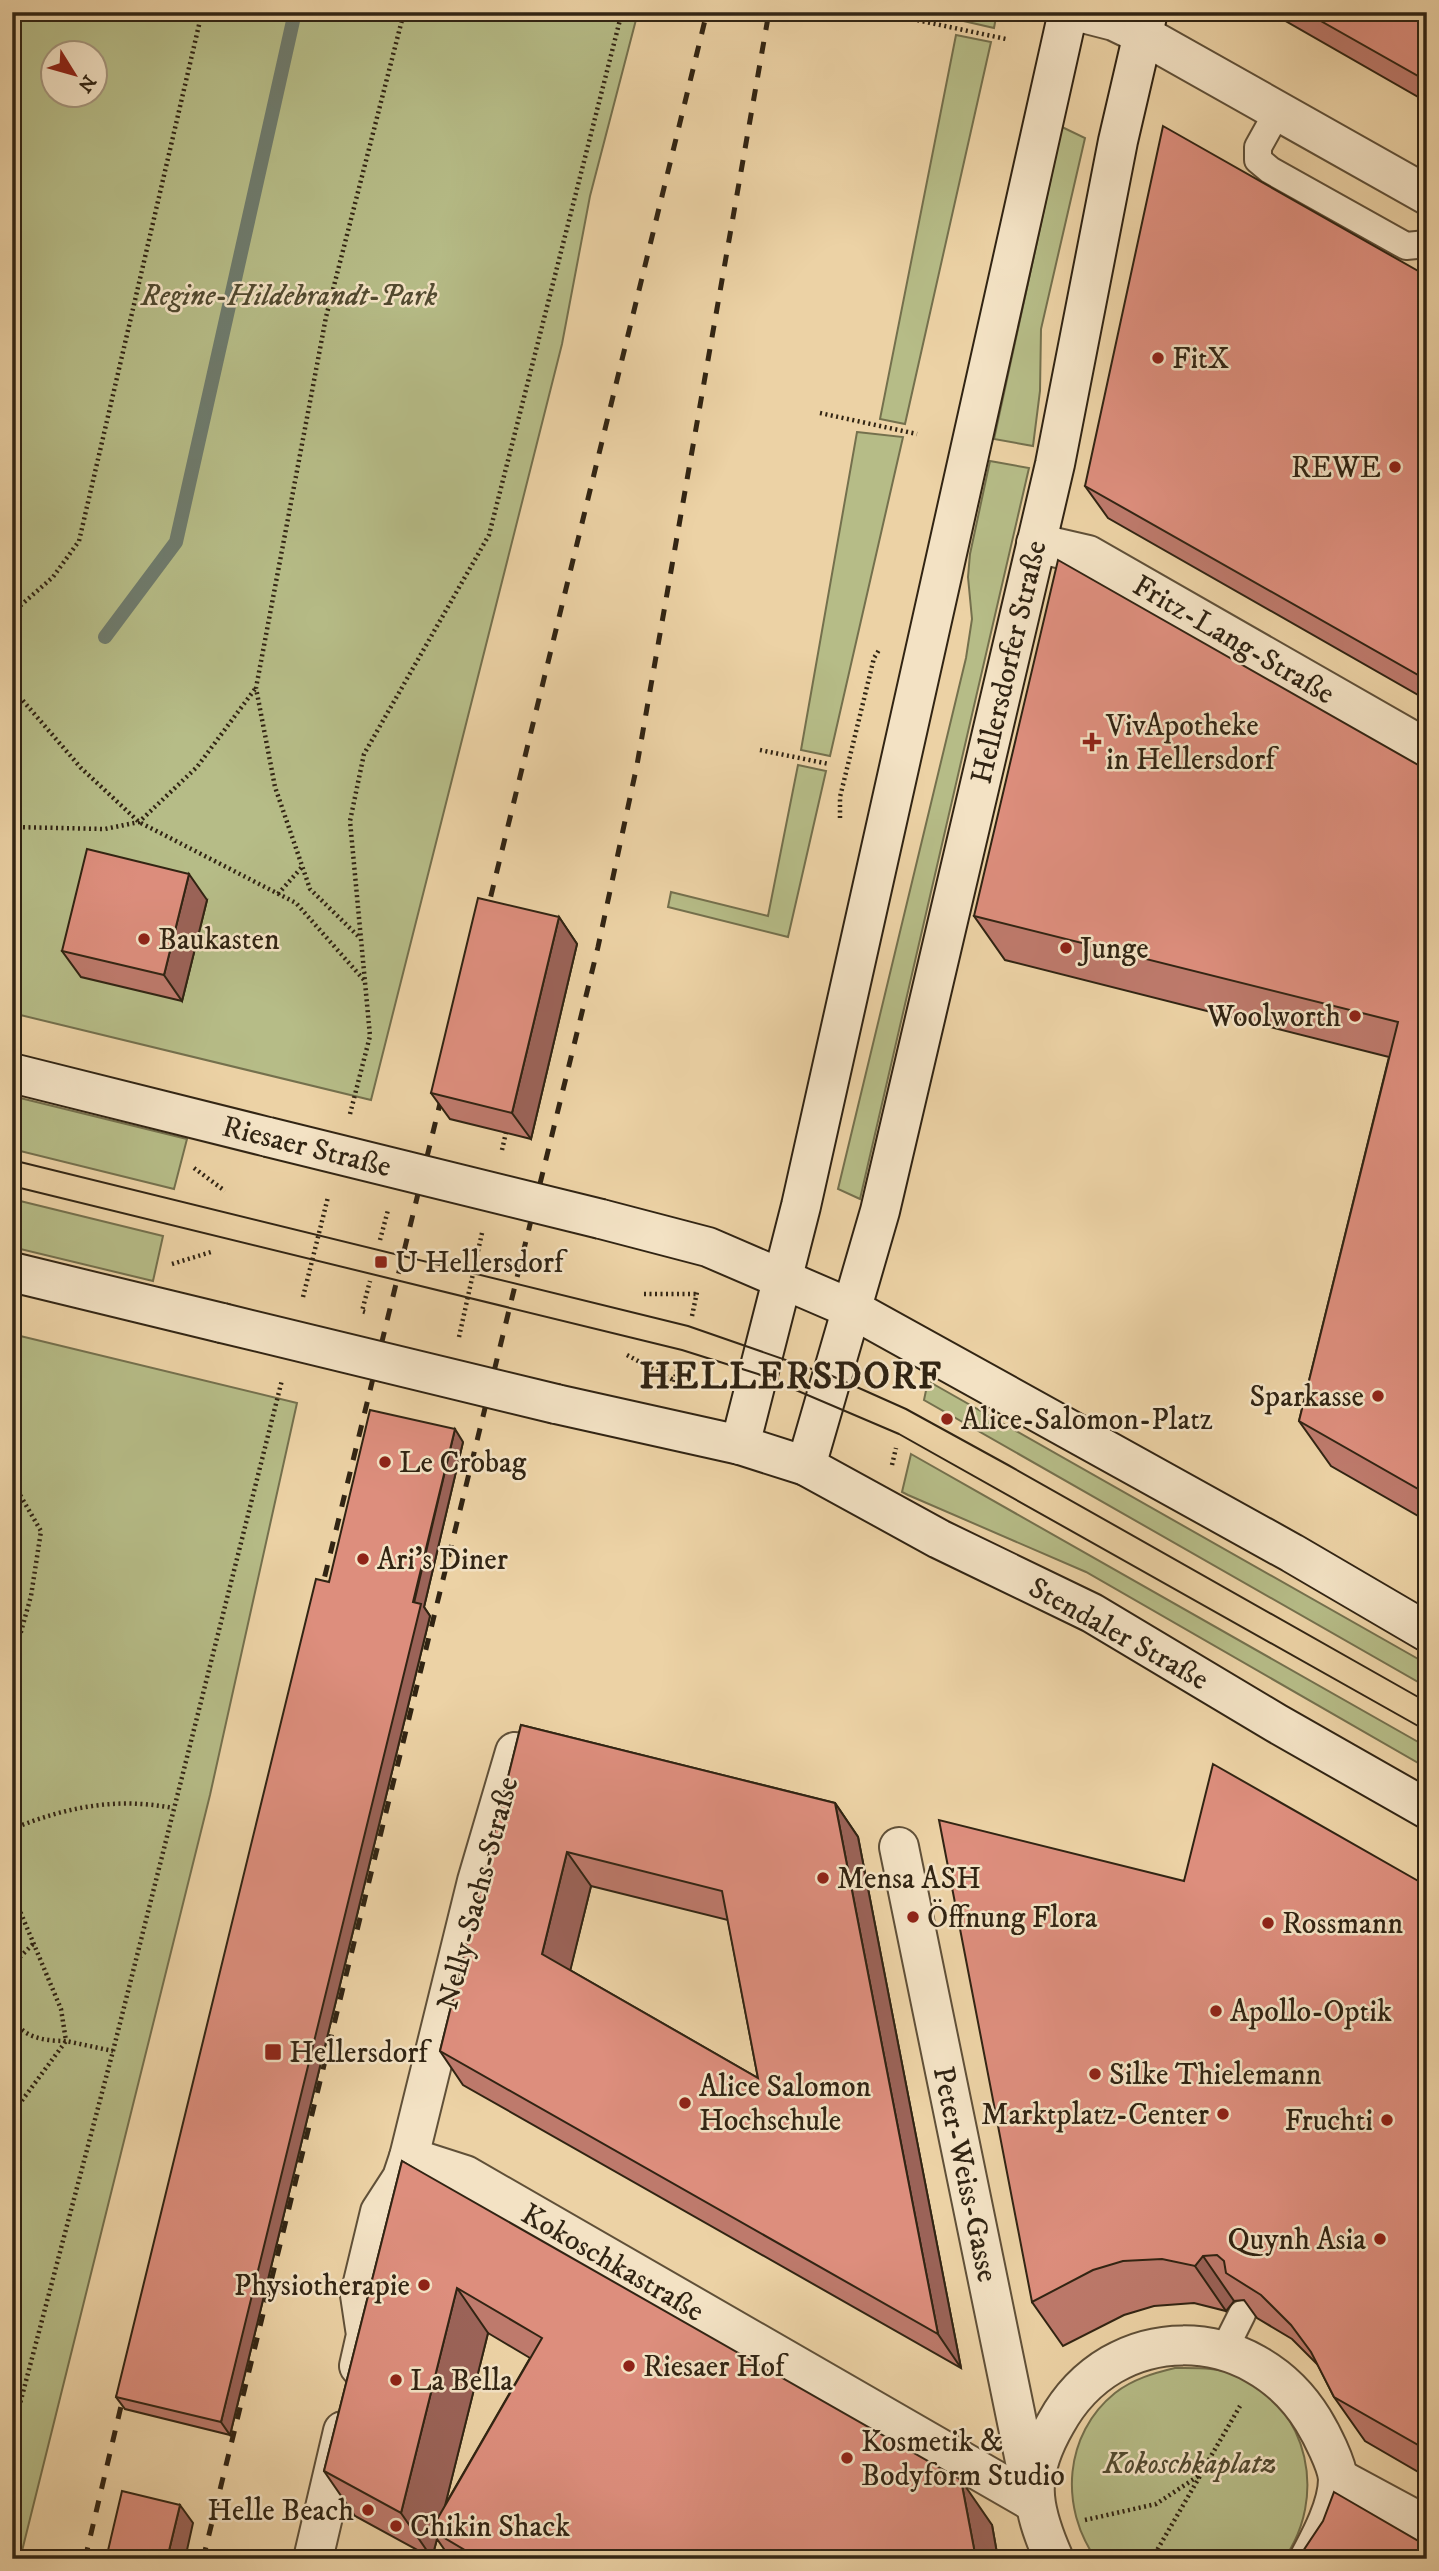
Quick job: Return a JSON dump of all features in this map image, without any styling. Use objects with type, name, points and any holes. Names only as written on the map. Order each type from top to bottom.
[{"type":"main road","points":[[740,1445],[783,1280],[1068,12]]},
{"type":"main road","points":[[1079,12],[1114,21],[1146,24],[1278,111],[1427,195]]},
{"type":"main road","name":"Hellersdorfer Straße","points":[[852,1309],[880,1211],[1036,542],[1118,141],[1146,24]]},
{"type":"main road","name":"Fritz-Lang-Straße","points":[[1036,542],[1088,555],[1427,749]]},
{"type":"main road","name":"Riesaer Straße","points":[[12,1073],[601,1219],[708,1248],[783,1280]]},
{"type":"main road","points":[[12,1272],[556,1404],[740,1445],[806,1466],[852,1309]]},
{"type":"main road","points":[[783,1280],[852,1309],[1232,1519],[1427,1632]]},
{"type":"main road","name":"Stendaler Straße","points":[[806,1466],[939,1539],[1093,1613],[1276,1723],[1427,1809]]},
{"type":"main road","name":"Nelly-Sachs-Straße","points":[[313,2559],[366,2335],[360,2295],[380,2212],[402,2178],[409,2157],[477,1881],[515,1752]]},
{"type":"main road","name":"Peter-Weiss-Gasse","points":[[899,1847],[1043,2530]]},
{"type":"main road","name":"Kokoschkastraße","points":[[409,2157],[465,2175],[1043,2530]]},
{"type":"main road","points":[[1043,2530],[1041,2449],[1069,2399],[1111,2362],[1166,2345],[1194,2345],[1223,2352],[1263,2368],[1282,2382],[1304,2406],[1322,2434],[1338,2478],[1324,2530],[1308,2559]]},
{"type":"main road","points":[[1338,2478],[1427,2526]]},
{"type":"lane","points":[[1278,111],[1258,147],[1258,160],[1270,170],[1406,246],[1427,244]]},
{"type":"lane","points":[[1223,2352],[1242,2314]]},
{"type":"path","points":[[12,613],[53,577],[79,541],[202,12]]},
{"type":"path","points":[[360,938],[310,889],[275,787],[256,688],[326,317],[404,12]]},
{"type":"path","points":[[349,1116],[370,1036],[351,821],[364,754],[489,535],[622,12]]},
{"type":"path","points":[[912,19],[1006,38]]},
{"type":"path","points":[[12,100],[15,116],[12,214]]},
{"type":"path","points":[[820,413],[917,434]]},
{"type":"path","points":[[12,688],[81,768],[139,822],[296,903],[364,979]]},
{"type":"path","points":[[12,827],[105,829],[139,822],[197,767],[256,688]]},
{"type":"path","points":[[760,750],[829,764]]},
{"type":"path","points":[[278,894],[302,867]]},
{"type":"path","points":[[194,1168],[225,1191]]},
{"type":"path","points":[[302,1302],[329,1196]]},
{"type":"path","points":[[380,1240],[388,1209],[398,1211]]},
{"type":"path","points":[[170,1264],[211,1252]]},
{"type":"path","points":[[370,1281],[362,1311],[373,1314]]},
{"type":"path","points":[[692,1316],[699,1285]]},
{"type":"path","points":[[644,1294],[697,1294]]},
{"type":"path","points":[[627,1354],[675,1381]]},
{"type":"path","points":[[12,2434],[113,2051],[285,1369]]},
{"type":"path","points":[[12,1481],[41,1531],[31,1596],[12,1664]]},
{"type":"path","points":[[12,1829],[31,1821],[111,1801],[144,1802],[173,1808]]},
{"type":"path","points":[[12,1892],[61,2009],[66,2040],[12,2114]]},
{"type":"path","points":[[12,1965],[33,1944]]},
{"type":"path","points":[[12,2015],[15,2022],[39,2041],[66,2040],[113,2051]]},
{"type":"path","points":[[1152,2559],[1263,2368]]},
{"type":"path","points":[[1043,2530],[1156,2504],[1200,2475]]},
{"type":"green space","name":"Regine-Hildebrandt-Park","points":[[12,12],[638,12],[590,196],[562,344],[371,1100],[12,1013]]},
{"type":"green space","points":[[961,12],[997,12],[994,28],[959,20]]},
{"type":"green space","points":[[956,35],[991,42],[905,424],[880,419]]},
{"type":"green space","points":[[1062,127],[1085,138],[1041,329],[1040,391],[1033,446],[994,439]]},
{"type":"green space","points":[[857,432],[903,437],[830,756],[801,750]]},
{"type":"green space","points":[[990,461],[1029,468],[860,1199],[838,1189],[966,658],[972,619],[968,577],[970,554]]},
{"type":"green space","points":[[798,765],[826,771],[788,937],[668,907],[671,892],[768,916]]},
{"type":"green space","points":[[12,1096],[187,1139],[174,1189],[12,1149]]},
{"type":"green space","points":[[12,1199],[163,1236],[153,1281],[12,1247]]},
{"type":"green space","points":[[12,1334],[297,1403],[210,1795],[20,2559],[12,2559]]},
{"type":"green space","points":[[928,1381],[1427,1664],[1427,1687],[924,1400]]},
{"type":"green space","points":[[911,1454],[1427,1747],[1427,1768],[1086,1572],[902,1492]]},
{"type":"green space","name":"Kokoschkaplatz","points":[[1175,2368],[1216,2370],[1239,2376],[1263,2391],[1282,2410],[1296,2432],[1304,2457],[1307,2483],[1305,2509],[1297,2535],[1284,2559],[1096,2559],[1084,2539],[1076,2517],[1072,2472],[1085,2429],[1098,2410],[1122,2388],[1144,2377]]},
{"type":"building","points":[[1305,12],[1427,12],[1427,81]]},
{"type":"building","points":[[1163,126],[1427,276],[1427,680],[1085,486]]},
{"type":"building","points":[[1058,560],[1427,770],[1427,1494],[1299,1421],[1398,1022],[974,916]]},
{"type":"building","name":"Baukasten","points":[[87,849],[189,874],[164,975],[62,951]]},
{"type":"building","points":[[478,898],[559,917],[512,1113],[431,1093]]},
{"type":"building","points":[[370,1410],[455,1429],[413,1602],[421,1604],[221,2422],[116,2397],[316,1579],[329,1582]]},
{"type":"building","name":"Alice Salomon Hochschule","points":[[521,1725],[835,1803],[938,2334],[440,2051]],"holes":[[[567,1852],[722,1891],[758,2078],[542,1954]]]},
{"type":"building","name":"Marktplatz-Center","points":[[1213,1764],[1427,1886],[1427,2450],[1334,2397],[1311,2352],[1291,2325],[1261,2295],[1226,2273],[1224,2261],[1217,2255],[1203,2256],[1195,2266],[1162,2259],[1123,2261],[1093,2270],[1032,2302],[939,1820],[1184,1881]]},
{"type":"building","name":"Riesaer Hof","points":[[402,2161],[961,2480],[976,2559],[480,2559],[431,2530],[542,2338],[457,2288],[401,2513],[324,2471]]},
{"type":"building","points":[[122,2491],[180,2505],[167,2559],[106,2559]]},
{"type":"building","points":[[1334,2492],[1427,2546],[1427,2559],[1295,2559],[1323,2521]]},
{"type":"waterway","points":[[105,637],[176,542],[295,12]]},
{"type":"tram line","points":[[12,1160],[688,1326],[832,1376],[906,1409],[1427,1702]]},
{"type":"tram line","points":[[12,1186],[682,1350],[758,1374],[899,1434],[1427,1731]]},
{"type":"railway","points":[[485,920],[707,12]]},
{"type":"railway","points":[[203,2559],[598,947],[637,765],[769,12]]},
{"type":"railway","points":[[319,1600],[444,1087]]},
{"type":"railway","points":[[85,2559],[126,2385]]},
{"type":"place","name":"FitX","points":[[1158,358]]},
{"type":"place","name":"REWE","points":[[1395,467]]},
{"type":"place","name":"VivApotheke in Hellersdorf","points":[[1092,742]]},
{"type":"place","name":"Baukasten","points":[[144,939]]},
{"type":"place","name":"Junge","points":[[1066,948]]},
{"type":"place","name":"Woolworth","points":[[1355,1016]]},
{"type":"place","name":"U Hellersdorf","points":[[381,1262]]},
{"type":"place","name":"Sparkasse","points":[[1378,1396]]},
{"type":"place","name":"Alice-Salomon-Platz","points":[[947,1419]]},
{"type":"place","name":"Le Crobag","points":[[385,1462]]},
{"type":"place","name":"Ari's Diner","points":[[363,1559]]},
{"type":"place","name":"Mensa ASH","points":[[823,1878]]},
{"type":"place","name":"Öffnung Flora","points":[[913,1917]]},
{"type":"place","name":"Rossmann","points":[[1268,1923]]},
{"type":"place","name":"Apollo-Optik","points":[[1216,2011]]},
{"type":"place","name":"Hellersdorf","points":[[273,2052]]},
{"type":"place","name":"Silke Thielemann","points":[[1095,2074]]},
{"type":"place","name":"Alice Salomon Hochschule","points":[[685,2103]]},
{"type":"place","name":"Marktplatz-Center","points":[[1223,2114]]},
{"type":"place","name":"Fruchti","points":[[1387,2120]]},
{"type":"place","name":"Quynh Asia","points":[[1380,2239]]},
{"type":"place","name":"Physiotherapie","points":[[424,2285]]},
{"type":"place","name":"Riesaer Hof","points":[[629,2366]]},
{"type":"place","name":"La Bella","points":[[396,2380]]},
{"type":"place","name":"Kosmetik & Bodyform Studio","points":[[847,2458]]},
{"type":"place","name":"Helle Beach","points":[[368,2510]]},
{"type":"place","name":"Chikin Shack","points":[[396,2526]]},
{"type":"district","name":"HELLERSDORF","points":[[791,1375]]}]
